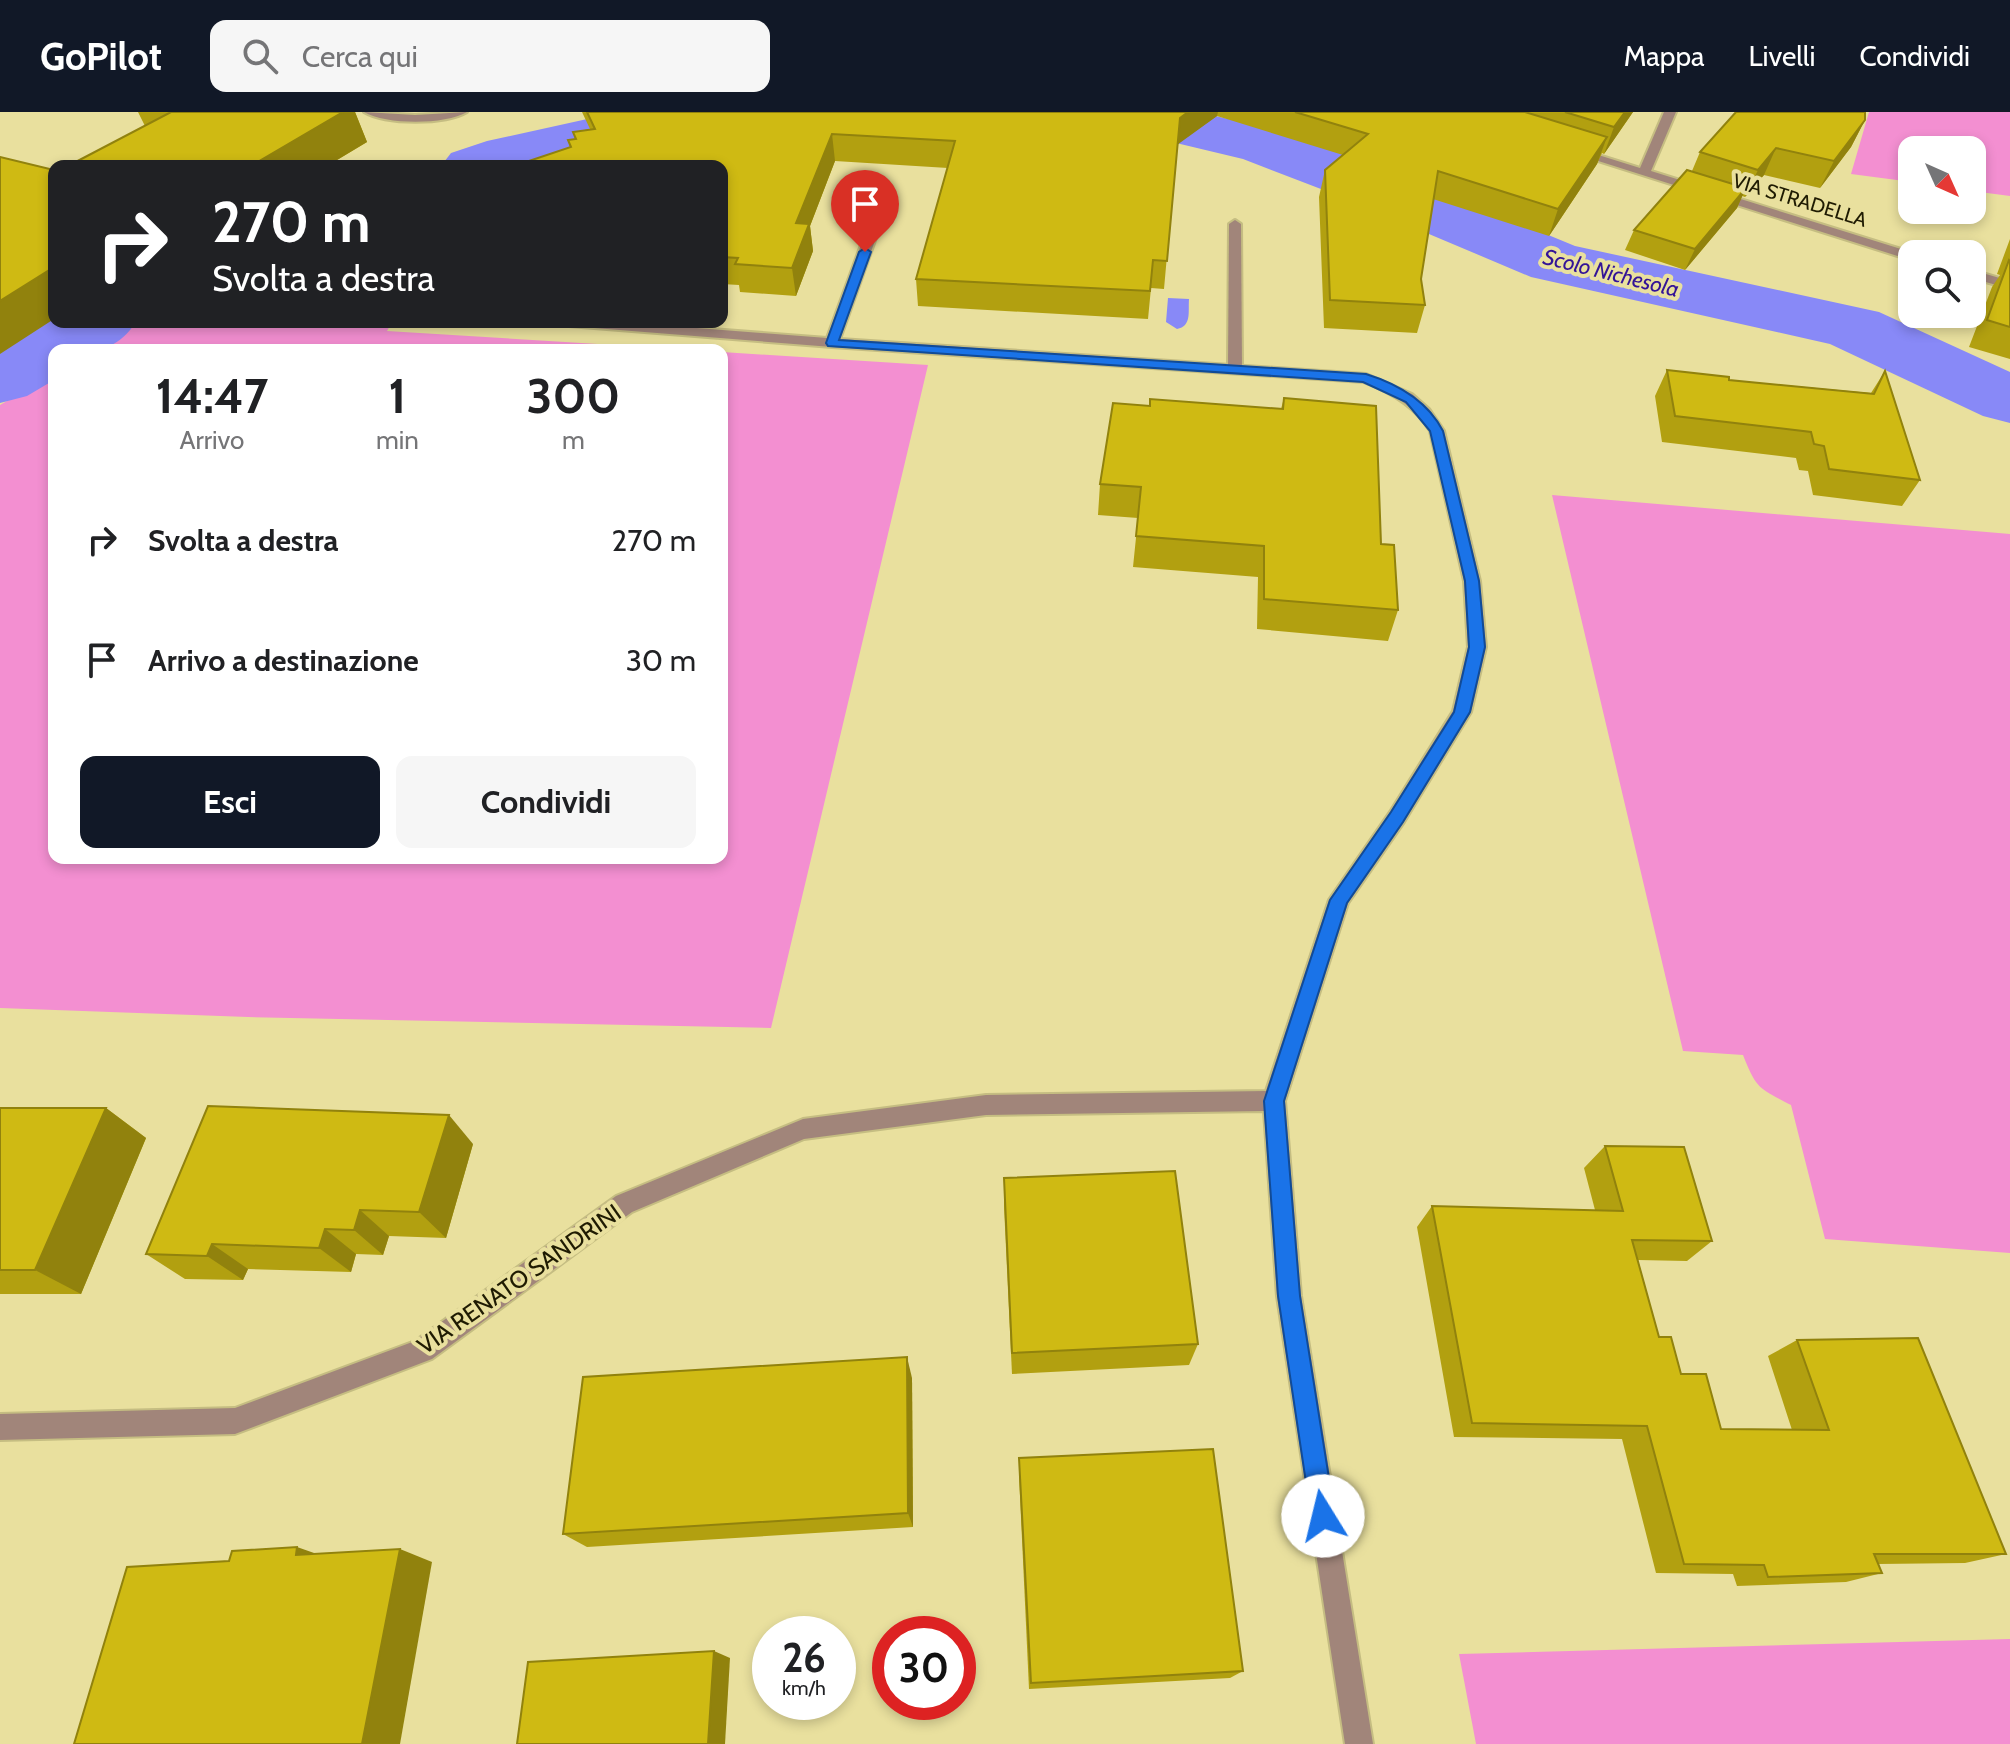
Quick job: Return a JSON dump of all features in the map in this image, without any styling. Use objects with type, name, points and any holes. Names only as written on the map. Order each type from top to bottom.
[{"type":"street","points":[[370,112],[400,120],[429,119],[461,112]]},
{"type":"street","points":[[1644,173],[1670,112]]},
{"type":"street","name":"VIA STRADELLA","points":[[1568,149],[1898,252]]},
{"type":"street","points":[[832,343],[887,190]]},
{"type":"street","points":[[1235,224],[1235,368]]},
{"type":"street","points":[[1986,278],[2010,285]]},
{"type":"street","points":[[644,328],[1366,378],[1397,391],[1422,409],[1437,431],[1472,581],[1477,647],[1462,712],[1397,817],[1339,900],[1274,1101],[1289,1296],[1359,1744]]},
{"type":"street","name":"VIA RENATO SANDRINI","points":[[0,1427],[235,1421],[423,1350],[624,1204],[803,1129],[986,1105],[1274,1101]]},
{"type":"shaded area","points":[[1869,112],[2010,112],[2010,196],[1986,193],[1986,136],[1898,136],[1898,180],[1851,174]]},
{"type":"shaded area","points":[[1168,298],[1189,299],[1188,318],[1185,325],[1177,329],[1166,322]]},
{"type":"shaded area","points":[[128,328],[389,328],[387,331],[598,344],[103,344]]},
{"type":"shaded area","points":[[728,352],[928,365],[771,1028],[248,1017],[0,1008],[0,405],[48,377],[48,864],[728,864]]},
{"type":"shaded area","points":[[1552,495],[2010,534],[2010,1253],[1825,1239],[1791,1105],[1760,1087],[1743,1055],[1683,1051]]},
{"type":"shaded area","points":[[2010,1639],[2010,1744],[1476,1744],[1459,1654]]},
{"type":"building","points":[[171,112],[343,112],[261,160],[79,160]]},
{"type":"building","points":[[587,112],[1188,112],[1180,118],[1167,261],[1153,260],[1150,291],[916,279],[955,141],[832,134],[796,223],[809,224],[792,268],[735,264],[738,258],[728,257],[728,160],[532,160],[571,147],[568,140],[576,139],[573,132],[595,129]]},
{"type":"building","points":[[1295,112],[1525,112],[1607,137],[1558,209],[1438,171],[1421,279],[1425,305],[1330,300],[1325,170],[1368,134]]},
{"type":"building","points":[[1565,112],[1625,112],[1614,127]]},
{"type":"building","points":[[1736,112],[1865,112],[1865,120],[1834,161],[1776,148],[1758,170],[1700,152]]},
{"type":"building","points":[[0,157],[48,169],[48,271],[0,301]]},
{"type":"building","points":[[1687,170],[1746,188],[1695,249],[1634,230]]},
{"type":"building","points":[[2010,261],[2010,327],[1987,320]]},
{"type":"building","points":[[1667,370],[1729,377],[1729,380],[1874,394],[1885,371],[1920,480],[1829,469],[1824,446],[1814,444],[1811,432],[1675,416]]},
{"type":"building","points":[[1284,398],[1376,406],[1381,544],[1394,545],[1398,610],[1264,599],[1264,546],[1136,536],[1141,487],[1100,484],[1113,403],[1150,406],[1150,399],[1283,409]]},
{"type":"building","points":[[208,1106],[449,1115],[419,1212],[360,1210],[354,1230],[325,1229],[319,1248],[212,1244],[207,1256],[146,1254]]},
{"type":"building","points":[[0,1108],[106,1108],[35,1270],[0,1270]]},
{"type":"building","points":[[1605,1146],[1684,1147],[1712,1241],[1632,1240],[1659,1337],[1671,1337],[1681,1374],[1706,1374],[1721,1429],[1829,1430],[1797,1340],[1918,1338],[2006,1554],[1874,1554],[1882,1573],[1768,1577],[1764,1565],[1684,1564],[1647,1426],[1472,1423],[1432,1206],[1623,1211]]},
{"type":"building","points":[[1175,1171],[1198,1344],[1012,1353],[1004,1178]]},
{"type":"building","points":[[907,1357],[908,1513],[563,1534],[583,1377]]},
{"type":"building","points":[[1213,1449],[1243,1671],[1031,1683],[1019,1458]]},
{"type":"building","points":[[297,1547],[296,1555],[400,1549],[362,1744],[74,1744],[127,1567],[229,1561],[232,1551]]},
{"type":"building","points":[[714,1651],[708,1744],[517,1744],[528,1662]]},
{"type":"waterway","name":"Scolo Nichesola","points":[[492,160],[583,136],[772,112]]},
{"type":"waterway","name":"Scolo Nichesola","points":[[1122,112],[1264,146],[1357,180],[1555,262],[1853,327],[2010,400]]},
{"type":"waterway","name":"Scolo Nichesola","points":[[62,344],[90,328]]},
{"type":"waterway","name":"Scolo Nichesola","points":[[0,380],[48,352]]},
{"type":"route","points":[[865,252],[832,343],[1366,378],[1411,399],[1431,419],[1437,431],[1472,581],[1477,647],[1462,712],[1397,817],[1339,900],[1274,1101],[1289,1296],[1323,1516]]}]
